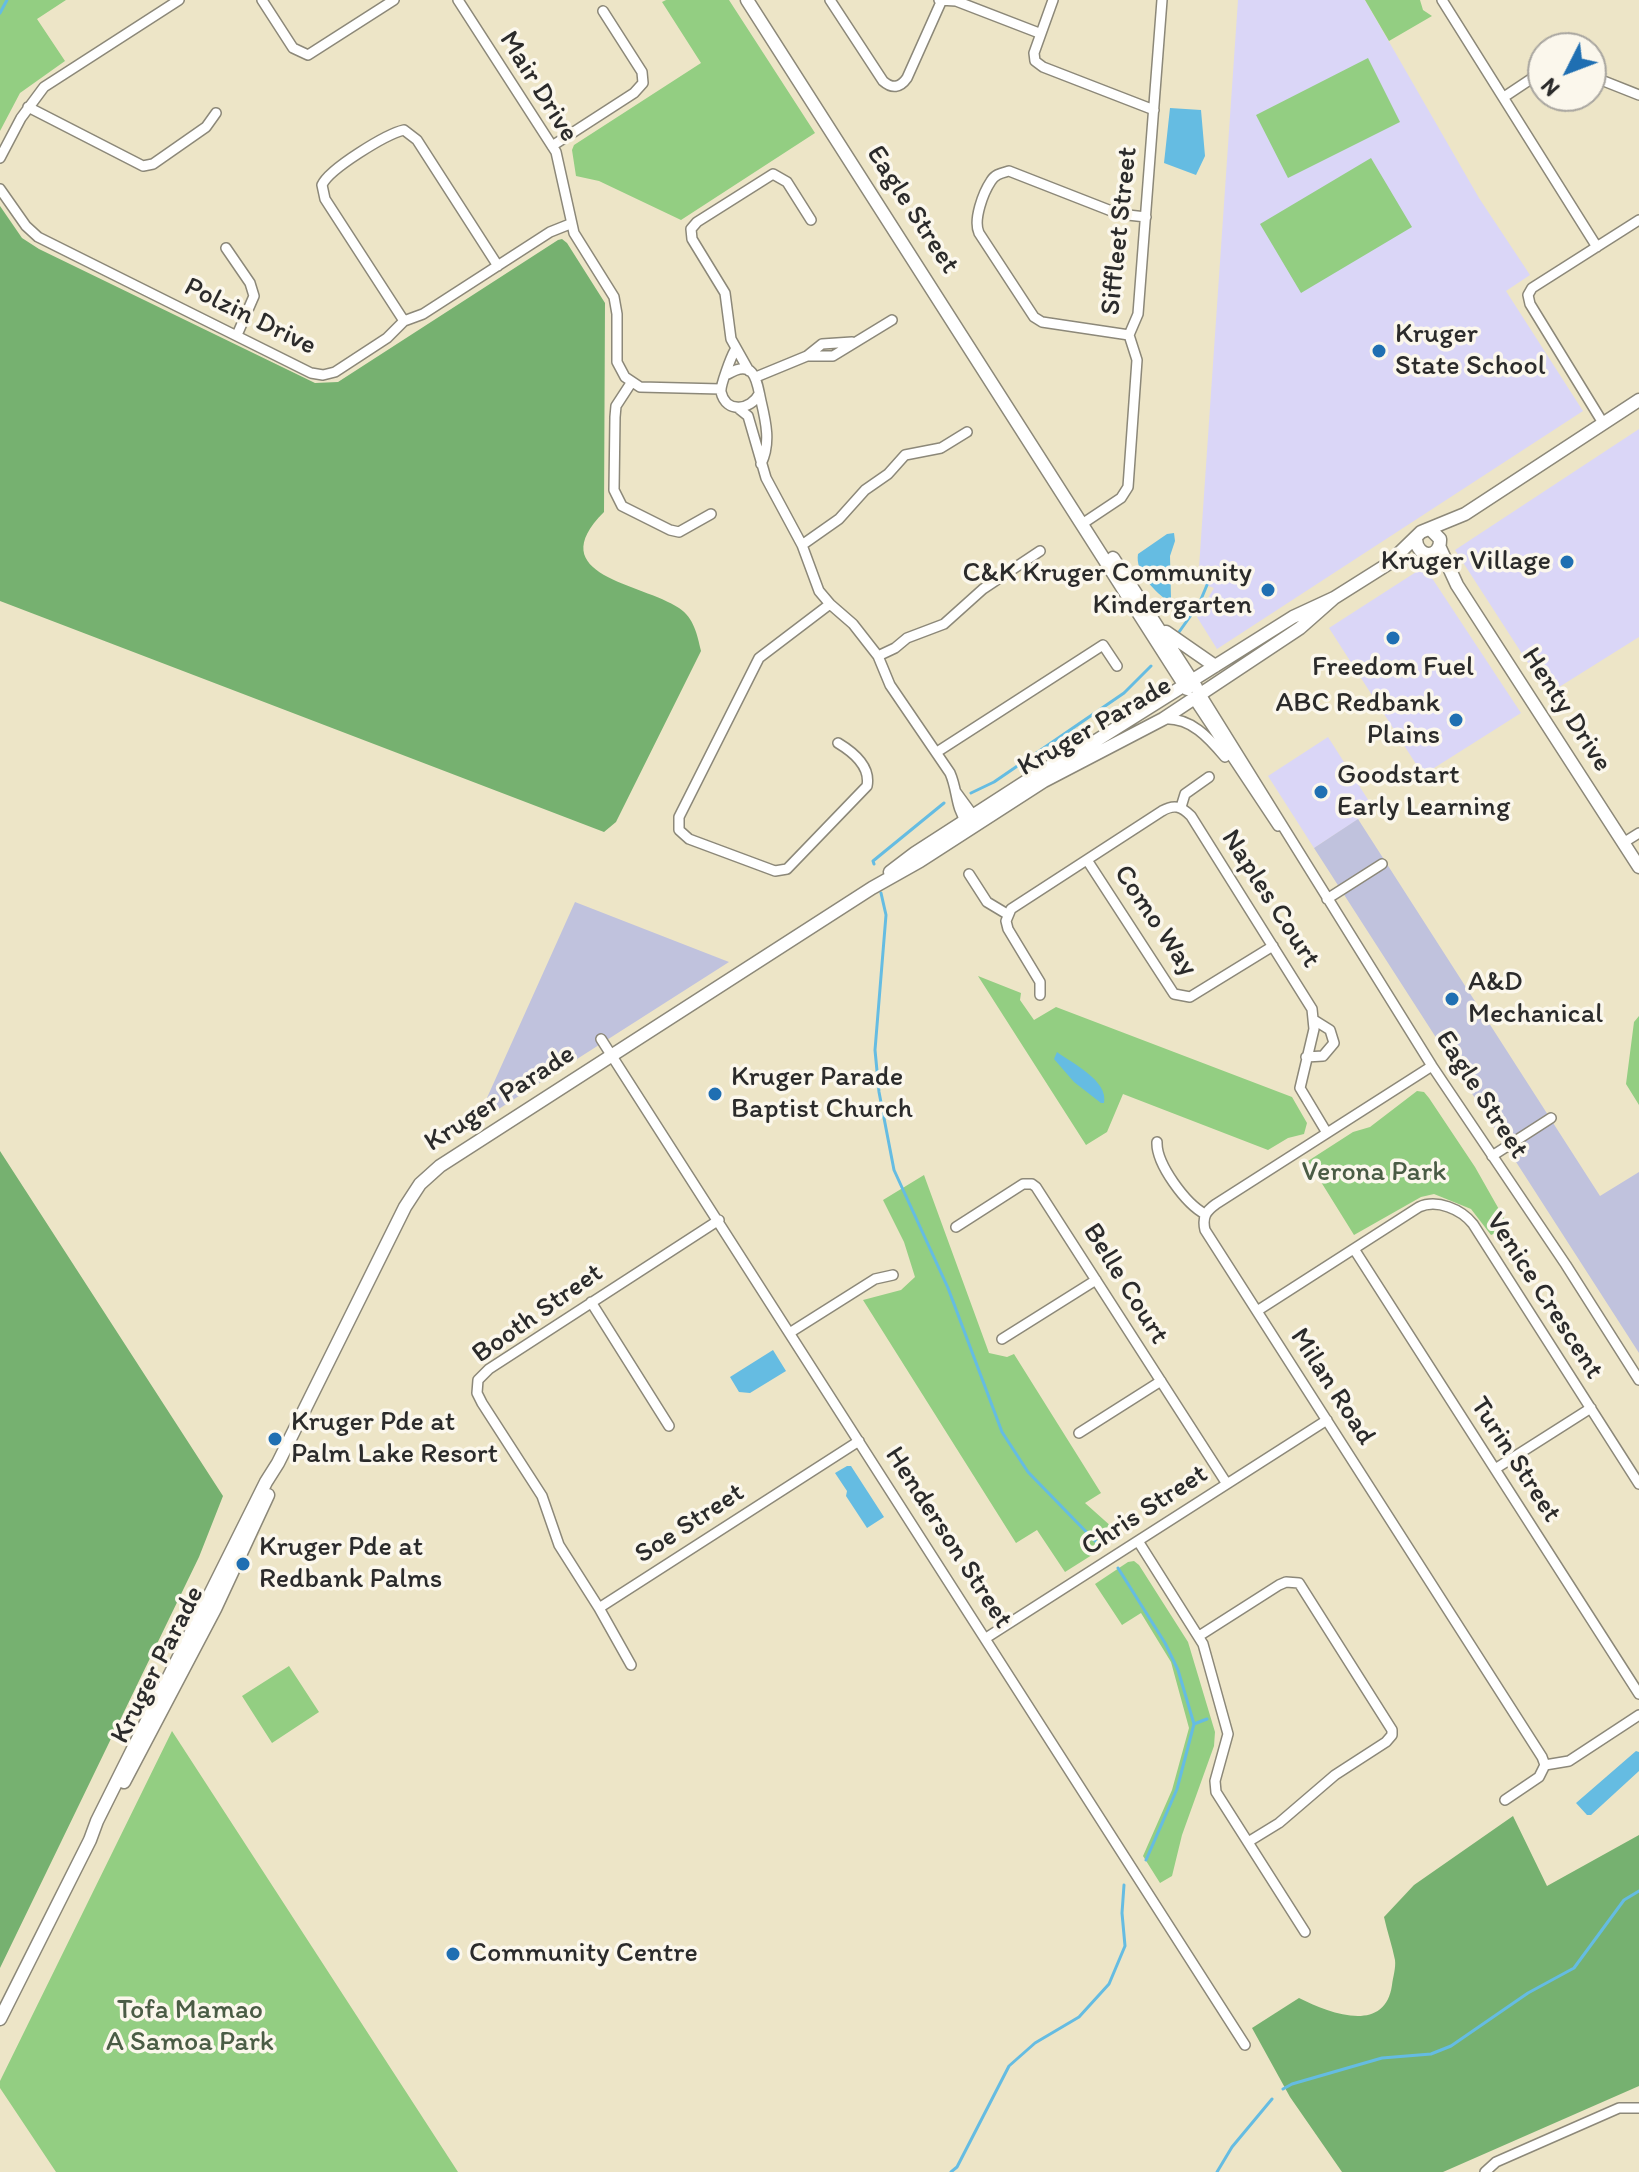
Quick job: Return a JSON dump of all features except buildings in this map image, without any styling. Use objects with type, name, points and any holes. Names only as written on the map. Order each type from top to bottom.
[{"type":"street","points":[[0,158],[28,107],[44,87],[179,0]]},
{"type":"street","points":[[262,0],[293,48],[308,55],[394,0]]},
{"type":"street","name":"Mair Drive","points":[[458,0],[558,158],[570,224],[614,297],[617,362],[631,383]]},
{"type":"street","name":"Eagle Street","points":[[747,0],[1197,696],[1261,787],[1286,834],[1432,1066],[1639,1380]]},
{"type":"street","points":[[830,0],[883,81],[895,87],[907,78],[940,1],[956,1],[1039,33]]},
{"type":"street","points":[[1053,0],[1039,33],[1035,61],[1043,67],[1154,110]]},
{"type":"street","name":"Siffleet Street","points":[[1085,522],[1121,498],[1128,487],[1137,360],[1129,335],[1138,314],[1162,0]]},
{"type":"street","points":[[1442,0],[1597,247]]},
{"type":"street","points":[[552,146],[634,93],[643,83],[642,72],[603,11]]},
{"type":"street","points":[[1504,97],[1527,82]]},
{"type":"street","points":[[1607,82],[1639,95]]},
{"type":"street","points":[[28,107],[143,166],[153,164],[206,127],[216,113]]},
{"type":"street","points":[[404,321],[325,199],[322,185],[328,175],[385,138],[404,130],[417,140],[498,266]]},
{"type":"street","points":[[1129,335],[1042,322],[1034,317],[979,233],[976,222],[990,181],[997,174],[1009,171],[1119,214],[1146,217]]},
{"type":"street","points":[[761,464],[767,441],[759,394],[752,374],[735,350],[725,293],[692,239],[693,225],[773,174],[787,182],[811,220]]},
{"type":"street","name":"Polzin Drive","points":[[0,189],[26,226],[38,237],[311,373],[323,375],[335,372],[387,338],[404,321],[423,314],[550,232],[570,224]]},
{"type":"street","points":[[1603,423],[1530,304],[1528,295],[1532,288],[1639,220]]},
{"type":"street","points":[[226,248],[250,283],[254,296],[237,335]]},
{"type":"street","points":[[728,374],[736,370],[752,374],[807,356],[833,356],[892,320]]},
{"type":"street","points":[[735,350],[721,389],[726,401],[748,416],[772,492],[802,545],[819,591],[853,624],[878,656],[890,685],[950,773],[958,811],[972,822]]},
{"type":"street","points":[[711,514],[679,532],[622,506],[614,490],[615,417],[616,406],[631,383],[648,388],[721,389]]},
{"type":"street","points":[[738,408],[751,405],[759,394]]},
{"type":"street","points":[[1433,549],[1417,547],[1416,539],[1421,532],[1465,514],[1639,400]]},
{"type":"street","points":[[802,545],[839,519],[865,490],[888,474],[905,455],[941,448],[967,432]]},
{"type":"street","points":[[1433,549],[1465,514]]},
{"type":"street","name":"Eagle Street","points":[[1085,522],[1157,625],[1188,682]]},
{"type":"street","points":[[1431,530],[1439,536],[1433,549]]},
{"type":"street","name":"Kruger Parade","points":[[0,2019],[166,1679],[405,1207],[420,1184],[440,1166],[872,888],[886,883],[972,822],[1188,682],[1293,617],[1334,598],[1388,564],[1416,539]]},
{"type":"street","name":"Kruger Parade","points":[[1388,564],[1433,549]]},
{"type":"street","name":"Henty Drive","points":[[1433,549],[1639,867]]},
{"type":"street","points":[[878,656],[907,638],[944,624],[983,589],[1040,551]]},
{"type":"street","name":"Kruger Parade","points":[[972,822],[1163,719],[1300,628],[1334,598]]},
{"type":"street","points":[[830,604],[759,658],[679,817],[679,830],[689,839],[775,871],[787,869],[867,786],[868,774],[863,765],[851,751],[838,743]]},
{"type":"street","points":[[1157,625],[1189,651],[1215,666]]},
{"type":"street","points":[[937,752],[1103,645],[1117,666]]},
{"type":"street","name":"Eagle Street","points":[[1197,696],[1242,774],[1286,834]]},
{"type":"street","points":[[1163,719],[1177,718],[1188,723],[1211,740],[1242,774]]},
{"type":"street","points":[[1040,995],[1040,982],[1008,929],[1007,914],[1017,904],[1168,807],[1181,807],[1185,794],[1209,777]]},
{"type":"street","name":"Naples Court","points":[[1181,807],[1191,816],[1305,996],[1314,1020],[1330,1030],[1334,1043],[1323,1056],[1306,1057]]},
{"type":"street","points":[[1623,843],[1639,833]]},
{"type":"street","name":"Como Way","points":[[1087,860],[1174,994],[1190,997],[1273,946]]},
{"type":"street","points":[[1327,899],[1382,864]]},
{"type":"street","points":[[969,874],[987,902],[1007,914]]},
{"type":"street","points":[[1314,1020],[1300,1088],[1327,1133]]},
{"type":"street","name":"Henderson Street","points":[[601,1039],[1245,2045]]},
{"type":"street","points":[[1157,1142],[1156,1153],[1188,1203],[1205,1214],[1432,1066]]},
{"type":"street","points":[[1492,1156],[1551,1118]]},
{"type":"street","name":"Belle Court","points":[[956,1227],[1017,1187],[1032,1184],[1041,1192],[1227,1484]]},
{"type":"street","name":"Venice Crescent","points":[[1257,1311],[1426,1204],[1439,1204],[1463,1214],[1473,1224],[1639,1484]]},
{"type":"street","name":"Milan Road","points":[[1205,1214],[1205,1230],[1545,1765]]},
{"type":"street","name":"Booth Street","points":[[599,1608],[563,1553],[542,1496],[482,1403],[477,1386],[482,1374],[719,1220]]},
{"type":"street","name":"Turin Street","points":[[1354,1249],[1639,1694]]},
{"type":"street","points":[[791,1332],[875,1279],[893,1275]]},
{"type":"street","points":[[1002,1339],[1096,1280]]},
{"type":"street","points":[[591,1302],[669,1426]]},
{"type":"street","points":[[1079,1433],[1161,1381]]},
{"type":"street","points":[[1495,1469],[1591,1408]]},
{"type":"street","name":"Chris Street","points":[[986,1638],[1327,1420]]},
{"type":"street","name":"Soe Street","points":[[599,1608],[859,1441]]},
{"type":"street","points":[[1138,1541],[1199,1636],[1228,1734],[1215,1781],[1216,1792],[1305,1932]]},
{"type":"street","points":[[1199,1636],[1279,1585],[1299,1583],[1392,1730],[1386,1742],[1330,1778],[1279,1823],[1248,1842]]},
{"type":"street","points":[[599,1608],[631,1665]]},
{"type":"street","points":[[1505,1800],[1533,1783],[1545,1765],[1569,1761],[1639,1715]]},
{"type":"street","points":[[1485,2172],[1496,2162],[1619,2108],[1639,2109]]},
{"type":"shaded area","name":"Kruger State School","points":[[1238,0],[1365,0],[1479,198],[1530,275],[1506,291],[1583,411],[1217,649],[1197,617],[1214,588],[1198,582]]},
{"type":"shaded area","points":[[1639,429],[1639,637],[1548,694],[1455,550]]},
{"type":"shaded area","points":[[1416,572],[1428,572],[1521,713],[1423,775],[1329,628]]},
{"type":"shaded area","name":"Goodstart Early Learning","points":[[1328,737],[1374,809],[1314,848],[1268,776]]},
{"type":"shaded area","points":[[1358,819],[1600,1196],[1639,1172],[1639,1353],[1314,848]]},
{"type":"shaded area","points":[[575,902],[729,962],[494,1112],[486,1100]]},
{"type":"green space","points":[[0,0],[66,0],[37,19],[65,61],[20,93],[0,131]]},
{"type":"green space","points":[[729,0],[815,133],[681,220],[599,181],[576,176],[572,150],[574,145],[701,63],[662,2]]},
{"type":"green space","points":[[1365,0],[1420,0],[1423,10],[1432,16],[1389,41]]},
{"type":"green space","points":[[1368,58],[1400,122],[1288,178],[1256,115]]},
{"type":"green space","points":[[1371,158],[1412,227],[1301,293],[1260,224]]},
{"type":"green space","points":[[0,206],[22,238],[39,249],[315,383],[338,382],[558,240],[567,243],[605,303],[604,512],[587,533],[584,550],[590,564],[604,575],[663,599],[684,612],[694,627],[701,651],[616,822],[604,832],[0,601]]},
{"type":"green space","points":[[978,976],[1021,993],[1020,1000],[1034,1020],[1056,1007],[1292,1097],[1307,1123],[1304,1134],[1288,1138],[1268,1150],[1123,1094],[1107,1132],[1086,1145]]},
{"type":"green space","points":[[1639,1016],[1639,1105],[1626,1084],[1634,1022]]},
{"type":"green space","name":"Verona Park","points":[[1417,1091],[1424,1092],[1429,1098],[1475,1167],[1509,1227],[1491,1235],[1471,1209],[1434,1194],[1421,1197],[1354,1235],[1308,1161],[1353,1132],[1370,1127]]},
{"type":"green space","points":[[0,1151],[223,1496],[199,1557],[0,1968]]},
{"type":"green space","points":[[924,1175],[989,1353],[1007,1357],[1014,1354],[1101,1493],[1085,1503],[1122,1536],[1065,1572],[1037,1530],[1016,1543],[863,1300],[901,1290],[915,1277],[904,1242],[883,1200]]},
{"type":"green space","points":[[1134,1561],[1188,1642],[1215,1732],[1214,1746],[1182,1835],[1172,1876],[1160,1883],[1143,1856],[1172,1790],[1189,1728],[1171,1662],[1141,1613],[1122,1625],[1095,1584]]},
{"type":"green space","points":[[289,1666],[319,1712],[272,1743],[242,1696]]},
{"type":"green space","name":"Tofa Mamao A Samoa Park","points":[[172,1731],[458,2172],[56,2172],[0,2088],[0,2081]]},
{"type":"green space","points":[[1513,1816],[1547,1886],[1639,1835],[1639,2086],[1443,2172],[1342,2172],[1290,2097],[1252,2028],[1299,1998],[1340,2014],[1367,2015],[1379,2010],[1387,2001],[1395,1966],[1384,1917],[1414,1885]]},
{"type":"water","points":[[1170,108],[1201,110],[1205,156],[1196,175],[1164,163]]},
{"type":"water","points":[[1174,533],[1170,556],[1171,598],[1166,600],[1142,574],[1138,554],[1167,534]]},
{"type":"water","points":[[1057,1052],[1095,1080],[1101,1087],[1104,1103],[1074,1082],[1054,1059]]},
{"type":"water","points":[[773,1350],[786,1371],[750,1393],[739,1392],[730,1377]]},
{"type":"water","points":[[851,1466],[884,1517],[867,1528],[835,1473]]},
{"type":"water","points":[[1636,1751],[1639,1752],[1639,1771],[1591,1815],[1587,1815],[1576,1803]]},
{"type":"waterway","points":[[0,13],[7,0]]},
{"type":"waterway","points":[[1179,632],[1199,604],[1207,585]]},
{"type":"waterway","points":[[971,793],[994,782],[1124,693],[1151,666]]},
{"type":"waterway","points":[[874,864],[873,861],[944,803]]},
{"type":"waterway","points":[[881,893],[886,915],[875,1050],[879,1092],[894,1170],[948,1288],[1002,1432],[1028,1472],[1100,1546]]},
{"type":"waterway","points":[[1118,1568],[1165,1643],[1178,1670],[1194,1724],[1177,1789],[1146,1860]]},
{"type":"waterway","points":[[1194,1724],[1207,1719]]},
{"type":"waterway","points":[[951,2172],[957,2167],[1009,2066],[1035,2043],[1079,2017],[1109,1984],[1125,1946],[1122,1913],[1124,1885]]},
{"type":"waterway","points":[[1283,2089],[1382,2058],[1431,2054],[1451,2046],[1528,1993],[1574,1968],[1624,1900],[1639,1891]]},
{"type":"waterway","points":[[1217,2172],[1232,2147],[1272,2099]]},
{"type":"place","name":"Kruger State School","points":[[1379,351]]},
{"type":"place","name":"Kruger Village","points":[[1567,562]]},
{"type":"place","name":"C&K Kruger Community Kindergarten","points":[[1268,590]]},
{"type":"place","name":"Freedom Fuel","points":[[1393,638]]},
{"type":"place","name":"ABC Redbank Plains","points":[[1456,720]]},
{"type":"place","name":"Goodstart Early Learning","points":[[1321,792]]},
{"type":"place","name":"A&D Mechanical","points":[[1452,999]]},
{"type":"place","name":"Kruger Parade Baptist Church","points":[[715,1094]]},
{"type":"place","name":"Kruger Pde at Palm Lake Resort","points":[[275,1439]]},
{"type":"place","name":"Kruger Pde at Redbank Palms","points":[[243,1564]]},
{"type":"place","name":"Community Centre","points":[[453,1954]]}]
